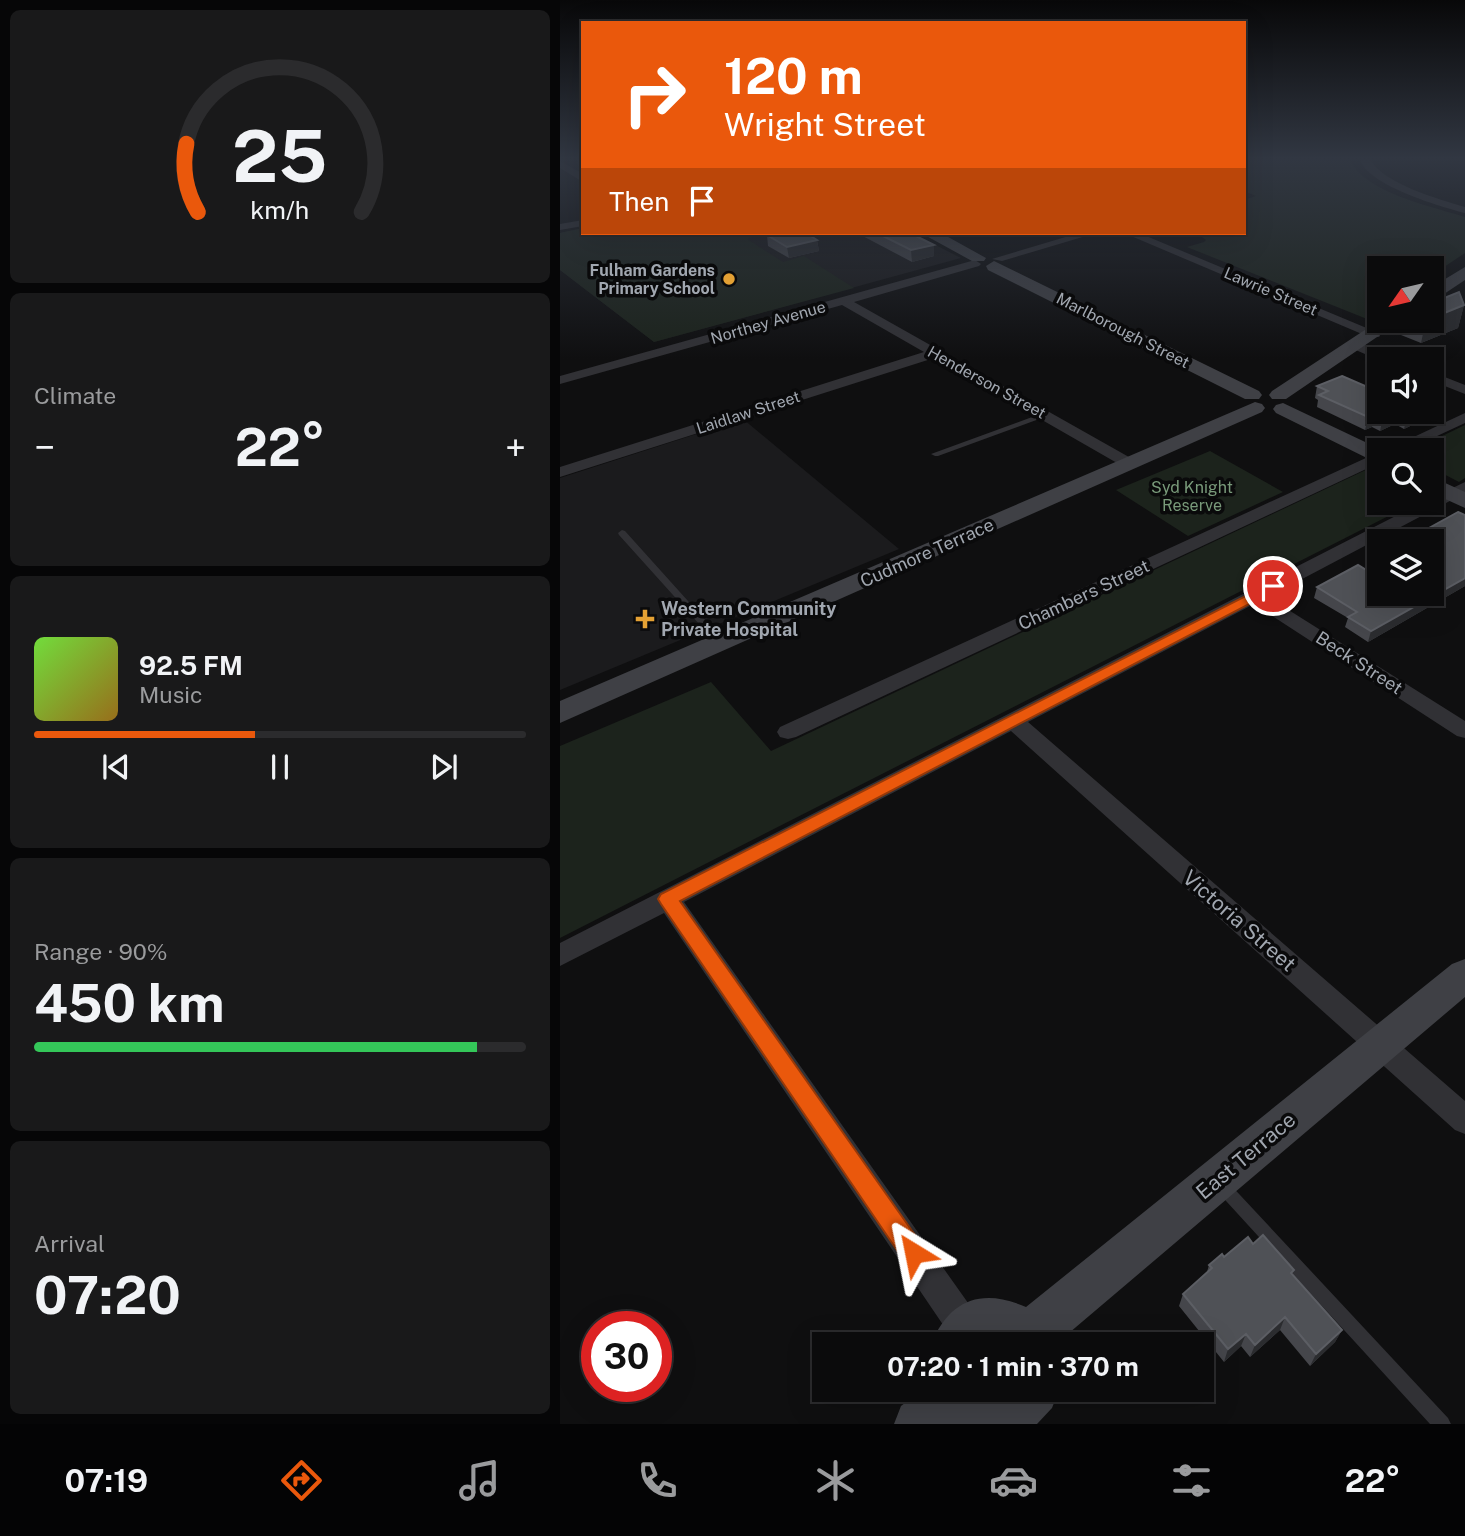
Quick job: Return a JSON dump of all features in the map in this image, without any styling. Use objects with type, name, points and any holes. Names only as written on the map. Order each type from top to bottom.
[{"type":"street","name":"Marlborough Street","points":[[933,235],[1254,402]]},
{"type":"street","name":"Northey Avenue","points":[[566,378],[1083,235]]},
{"type":"street","name":"Lawrie Street","points":[[1135,235],[1374,334]]},
{"type":"street","points":[[1444,287],[1462,277]]},
{"type":"street","name":"Henderson Street","points":[[844,301],[1130,464]]},
{"type":"street","points":[[1281,402],[1374,334]]},
{"type":"street","points":[[1356,345],[1367,350]]},
{"type":"street","name":"Laidlaw Street","points":[[560,472],[936,353]]},
{"type":"street","points":[[560,365],[566,378]]},
{"type":"street","points":[[1444,381],[1465,390]]},
{"type":"street","points":[[1254,402],[1264,393],[1367,450]]},
{"type":"street","name":"Cudmore Terrace","points":[[560,713],[1130,464],[1254,402]]},
{"type":"street","points":[[1420,438],[1465,417]]},
{"type":"street","name":"Chambers Street","points":[[788,732],[1367,463]]},
{"type":"street","points":[[560,955],[1453,491]]},
{"type":"street","name":"Beck Street","points":[[1254,596],[1465,731]]},
{"type":"street","name":"Victoria Street","points":[[1013,721],[1465,1120]]},
{"type":"street","points":[[668,899],[957,1332]]},
{"type":"street","name":"East Terrace","points":[[1039,1332],[1216,1181],[1465,975]]},
{"type":"street","points":[[966,1332],[978,1322],[991,1318],[1017,1326],[1023,1332]]},
{"type":"street","points":[[942,1403],[964,1407],[984,1417],[1006,1416],[1028,1407]]},
{"type":"lane","points":[[935,454],[1046,415]]},
{"type":"lane","points":[[622,533],[721,643]]},
{"type":"lane","points":[[1216,1181],[1442,1424]]},
{"type":"shaded area","name":"Fulham Gardens Primary School","points":[[581,228],[581,235],[916,235],[961,258],[654,342],[560,270],[560,233]]},
{"type":"shaded area","name":"Western Community Private Hospital","points":[[743,419],[899,549],[560,690],[560,478]]},
{"type":"green space","points":[[1246,225],[1465,225],[1465,253],[1444,267],[1444,256],[1367,256],[1367,319],[1187,247],[1206,240],[1202,237],[1246,235]]},
{"type":"green space","name":"Fulham Gardens Primary School","points":[[581,228],[581,235],[753,235],[747,239],[783,262],[804,256],[854,288],[654,342],[560,270],[560,233]]},
{"type":"green space","points":[[1465,425],[1465,478],[1459,482],[1444,474],[1444,438],[1438,438]]},
{"type":"green space","name":"Syd Knight Reserve","points":[[1210,451],[1283,492],[1188,536],[1116,490]]},
{"type":"green space","points":[[1367,469],[1367,515],[1390,515],[560,938],[560,746],[711,682],[771,751]]},
{"type":"building","points":[[767,235],[809,235],[817,240],[787,247]]},
{"type":"building","points":[[881,235],[914,235],[934,245],[911,250]]},
{"type":"building","points":[[1459,292],[1464,305],[1444,313],[1444,298]]},
{"type":"building","points":[[1342,376],[1367,385],[1367,417],[1319,395],[1328,391],[1317,386]]},
{"type":"building","points":[[1458,512],[1465,515],[1465,578],[1444,590],[1444,529],[1427,529]]},
{"type":"building","points":[[1358,565],[1367,570],[1367,606],[1415,606],[1371,631],[1348,617],[1357,612],[1317,587]]},
{"type":"building","points":[[1263,1235],[1294,1270],[1291,1273],[1342,1330],[1316,1354],[1285,1317],[1255,1345],[1246,1334],[1228,1349],[1183,1294],[1212,1268],[1209,1265],[1222,1254],[1224,1257],[1248,1237],[1253,1244]]},
{"type":"place","name":"Fulham Gardens Primary School","points":[[729,279]]},
{"type":"place","name":"Western Community Private Hospital","points":[[645,619]]},
{"type":"route","points":[[914,1253],[668,899],[1273,586]]}]
